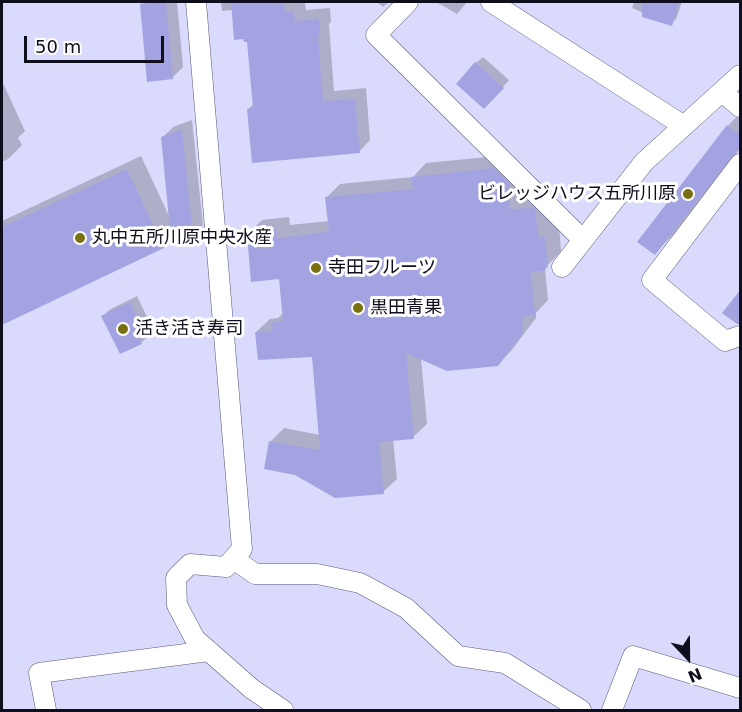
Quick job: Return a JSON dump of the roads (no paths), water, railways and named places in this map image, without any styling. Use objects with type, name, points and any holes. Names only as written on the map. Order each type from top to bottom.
[{"type":"street","points":[[196,2],[242,549],[226,567],[190,564],[176,578],[177,605],[195,639],[252,689],[283,711]]},
{"type":"street","points":[[408,2],[376,34],[583,240]]},
{"type":"street","points":[[491,2],[684,126]]},
{"type":"street","points":[[562,267],[644,162],[741,75]]},
{"type":"street","points":[[722,92],[741,107]]},
{"type":"street","points":[[741,164],[652,280],[725,340],[741,336]]},
{"type":"street","points":[[234,558],[255,574],[317,574],[360,583],[406,608],[458,656],[505,663],[582,711]]},
{"type":"street","points":[[46,711],[39,673],[209,651]]},
{"type":"street","points":[[612,711],[633,656],[741,688]]},
{"type":"place","name":"ビレッジハウス五所川原","points":[[688,194]]},
{"type":"place","name":"丸中五所川原中央水産","points":[[80,238]]},
{"type":"place","name":"寺田フルーツ","points":[[316,268]]},
{"type":"place","name":"黒田青果","points":[[358,308]]},
{"type":"place","name":"活き活き寿司","points":[[123,329]]}]
